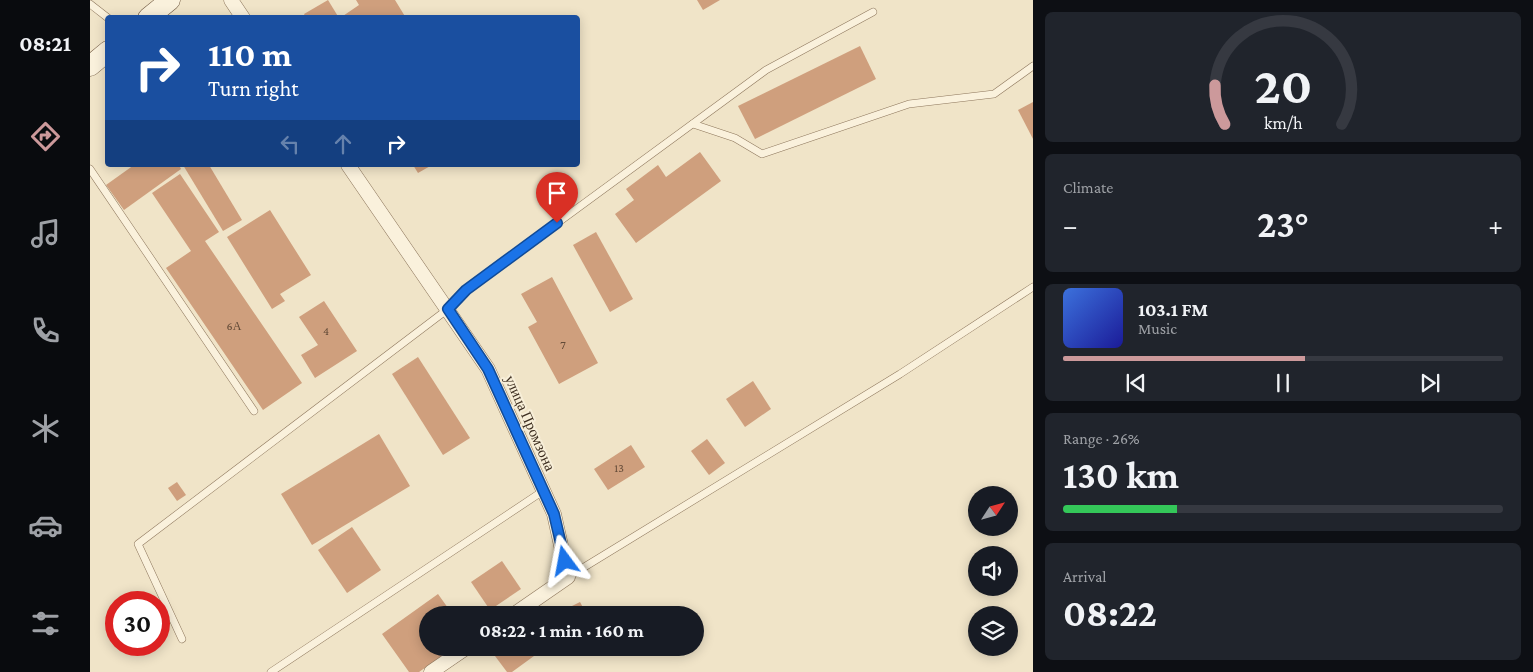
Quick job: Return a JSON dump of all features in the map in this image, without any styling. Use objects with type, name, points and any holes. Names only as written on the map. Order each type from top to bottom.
[{"type":"street","points":[[152,15],[170,0]]},
{"type":"street","points":[[231,0],[242,15]]},
{"type":"street","points":[[90,66],[105,54]]},
{"type":"street","name":"улица Промзона","points":[[349,167],[488,369],[554,514],[568,577]]},
{"type":"street","points":[[527,606],[568,577]]},
{"type":"street","points":[[431,672],[454,656]]},
{"type":"lane","points":[[90,4],[105,16]]},
{"type":"lane","points":[[182,639],[138,544],[448,309],[466,290],[766,70],[873,12]]},
{"type":"lane","points":[[693,124],[734,138],[762,154],[909,104],[994,94],[1033,66]]},
{"type":"lane","points":[[90,169],[254,411]]},
{"type":"lane","points":[[568,577],[900,374],[1033,287]]},
{"type":"lane","points":[[271,672],[543,491]]},
{"type":"building","points":[[328,0],[337,15],[304,15]]},
{"type":"building","points":[[356,0],[395,0],[404,15],[344,15],[359,5]]},
{"type":"building","points":[[697,0],[720,0],[703,10]]},
{"type":"building","points":[[860,46],[876,79],[755,139],[738,106]]},
{"type":"building","points":[[1033,102],[1033,139],[1018,110]]},
{"type":"building","points":[[700,152],[721,181],[636,243],[615,214],[634,200],[626,189],[658,165],[666,177]]},
{"type":"building","points":[[131,167],[180,167],[181,169],[124,210],[106,185]]},
{"type":"building","points":[[184,167],[210,167],[242,220],[223,231]]},
{"type":"building","points":[[414,167],[428,167],[418,173]]},
{"type":"building","points":[[180,174],[219,232],[205,241],[302,383],[263,410],[166,268],[191,251],[152,193]]},
{"type":"building","points":[[270,210],[311,275],[280,294],[285,301],[272,309],[227,237]]},
{"type":"building","points":[[596,232],[633,299],[610,312],[573,245]]},
{"type":"building","points":[[552,277],[598,363],[559,384],[528,327],[537,322],[521,294]]},
{"type":"building","points":[[324,301],[357,351],[315,378],[301,355],[318,345],[299,317]]},
{"type":"building","points":[[418,357],[470,438],[443,455],[392,374]]},
{"type":"building","points":[[753,381],[771,409],[745,427],[726,399]]},
{"type":"building","points":[[379,434],[410,486],[312,545],[281,494]]},
{"type":"building","points":[[707,439],[725,463],[709,475],[691,451]]},
{"type":"building","points":[[631,445],[645,467],[608,490],[594,469]]},
{"type":"building","points":[[177,482],[186,495],[177,501],[168,488]]},
{"type":"building","points":[[352,527],[381,570],[347,593],[318,550]]},
{"type":"building","points":[[502,561],[521,589],[496,606],[487,606],[471,582]]},
{"type":"building","points":[[438,594],[447,606],[421,606]]},
{"type":"building","points":[[580,602],[582,606],[572,606]]},
{"type":"building","points":[[419,608],[419,656],[442,656],[419,672],[409,672],[382,634]]},
{"type":"building","points":[[495,656],[534,656],[512,672],[507,672]]},
{"type":"route","points":[[557,223],[466,290],[448,309],[488,369],[554,514],[565,561]]}]
